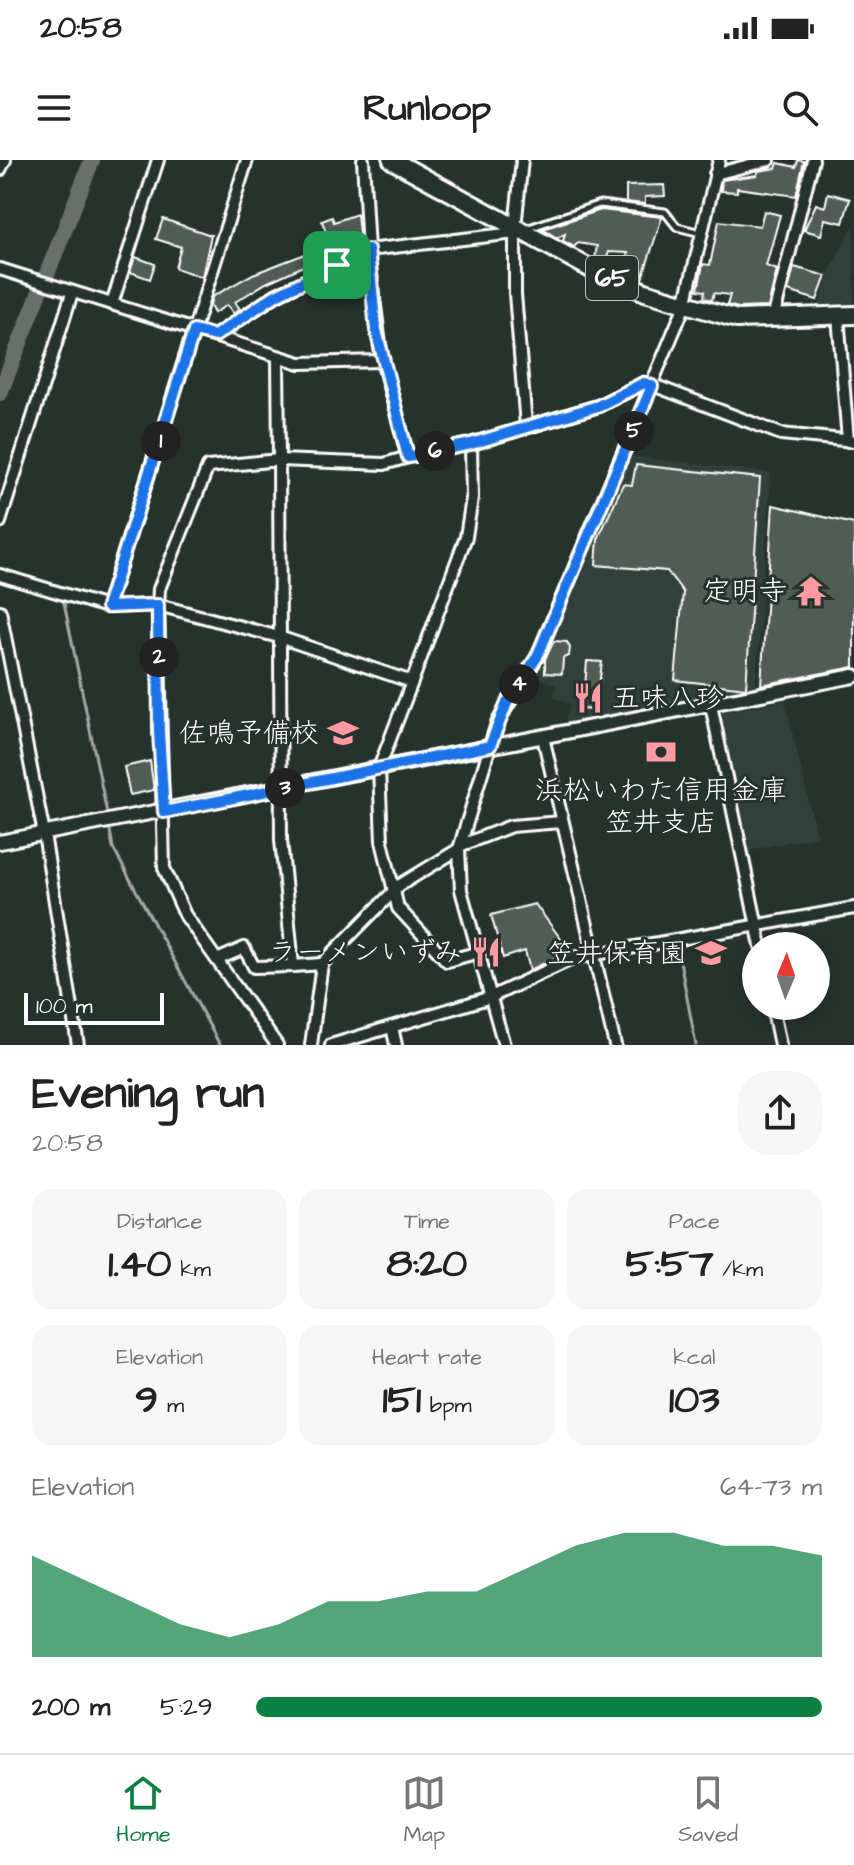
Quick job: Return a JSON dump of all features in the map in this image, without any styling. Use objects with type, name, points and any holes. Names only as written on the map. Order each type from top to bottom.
[{"type":"main road","name":"65","points":[[392,160],[593,270],[685,305],[737,319],[846,315]]},
{"type":"street","points":[[0,170],[5,160]]},
{"type":"street","points":[[112,304],[158,160]]},
{"type":"street","points":[[107,607],[247,160]]},
{"type":"street","points":[[363,160],[368,250],[382,361],[408,457]]},
{"type":"street","points":[[522,160],[515,294],[526,426]]},
{"type":"street","points":[[504,1045],[461,890],[460,847],[490,746],[507,703],[537,657],[685,305],[719,160]]},
{"type":"street","points":[[715,174],[769,160]]},
{"type":"street","points":[[773,319],[813,160]]},
{"type":"street","points":[[215,336],[276,295],[368,250],[518,229]]},
{"type":"street","points":[[0,269],[300,363],[382,361]]},
{"type":"street","points":[[0,522],[72,293]]},
{"type":"street","points":[[277,1045],[185,915],[164,868],[159,732],[159,589],[208,467],[279,460],[384,464],[471,444],[615,400],[644,383],[781,434],[851,441],[846,315]]},
{"type":"street","points":[[278,357],[281,789],[284,894],[293,966]]},
{"type":"street","points":[[471,444],[472,498],[466,537],[379,768],[382,841],[398,908],[447,961],[479,952]]},
{"type":"street","points":[[0,575],[107,607],[158,605],[279,637],[412,682]]},
{"type":"street","points":[[0,611],[44,834],[78,1045]]},
{"type":"street","points":[[0,842],[854,676]]},
{"type":"street","points":[[711,705],[758,932]]},
{"type":"street","points":[[543,737],[615,1045]]},
{"type":"street","points":[[311,1045],[322,964],[392,893],[410,877],[460,847],[511,826],[561,822]]},
{"type":"street","points":[[331,1045],[491,997],[574,958],[755,920],[854,908]]},
{"type":"street","points":[[219,959],[244,948],[254,967],[322,964]]},
{"type":"street","points":[[775,1020],[780,1045]]},
{"type":"street","points":[[392,1027],[396,1045]]},
{"type":"lane","points":[[518,229],[609,204],[665,212],[677,227],[702,233]]},
{"type":"shaded area","points":[[854,224],[854,304],[820,304],[829,273]]},
{"type":"shaded area","points":[[629,456],[771,473],[755,691],[564,723],[570,704],[554,697],[556,685],[538,678],[535,668]]},
{"type":"shaded area","points":[[785,701],[817,836],[746,851],[718,713]]},
{"type":"building","points":[[798,160],[804,161],[796,196],[737,188],[737,192],[721,191],[722,180],[757,175],[758,171],[776,168],[778,163],[796,167]]},
{"type":"building","points":[[664,185],[665,196],[645,197],[645,204],[626,202],[626,186]]},
{"type":"building","points":[[828,193],[850,199],[843,223],[825,219],[821,235],[804,230],[816,204],[825,207]]},
{"type":"building","points":[[601,210],[662,217],[642,279],[633,275],[636,263],[626,261],[628,253],[609,252],[605,263],[595,259],[597,246],[578,243],[574,247],[563,241],[565,234],[557,238],[543,229]]},
{"type":"building","points":[[764,211],[780,215],[766,266],[777,270],[768,307],[738,308],[727,305],[730,295],[714,293],[712,300],[704,298],[705,291],[698,290],[702,269],[703,264],[710,265],[719,221],[760,226]]},
{"type":"building","points":[[357,214],[360,243],[326,251],[325,241],[329,240],[322,221],[332,217],[334,222]]},
{"type":"building","points":[[163,219],[211,235],[202,277],[175,268],[181,247],[156,239]]},
{"type":"building","points":[[318,249],[324,261],[313,265],[312,262],[266,283],[235,302],[240,309],[234,314],[227,305],[214,313],[210,306],[212,297],[253,274]]},
{"type":"building","points":[[135,257],[155,264],[150,279],[130,272]]},
{"type":"building","points":[[794,267],[826,276],[817,300],[788,291]]},
{"type":"building","points":[[636,465],[760,478],[746,688],[675,680],[683,592],[667,571],[596,565],[598,539],[623,484],[632,485]]},
{"type":"building","name":"定明寺","points":[[773,505],[854,524],[854,667],[761,685]]},
{"type":"building","points":[[554,641],[567,642],[570,648],[569,656],[563,658],[562,674],[545,673],[545,659]]},
{"type":"building","points":[[587,661],[602,662],[596,710],[578,709],[580,687],[585,687]]},
{"type":"building","points":[[150,761],[154,790],[130,795],[124,767]]},
{"type":"building","points":[[535,904],[570,951],[530,970],[525,951],[503,958],[491,915]]},
{"type":"waterway","points":[[0,393],[92,160]]},
{"type":"waterway","points":[[63,598],[108,818]]},
{"type":"waterway","points":[[109,825],[113,848],[220,1045]]},
{"type":"waterway","points":[[759,919],[854,903]]},
{"type":"waterway","points":[[677,934],[752,921]]},
{"type":"waterway","points":[[677,945],[696,1045]]},
{"type":"place","name":"定明寺","points":[[811,591]]},
{"type":"place","name":"五味八珍","points":[[588,698]]},
{"type":"place","name":"佐鳴予備校","points":[[343,733]]},
{"type":"place","name":"浜松いわた信用金庫 笠井支店","points":[[661,752]]},
{"type":"place","name":"ラーメンいずみ","points":[[486,952]]},
{"type":"place","name":"笠井保育園","points":[[711,953]]},
{"type":"route","points":[[368,250],[376,330],[408,457],[471,444],[598,406],[644,383],[652,386],[537,657],[507,703],[490,746],[164,812],[159,732],[158,605],[107,607],[194,331],[215,336],[276,295],[337,265],[368,250]]}]
